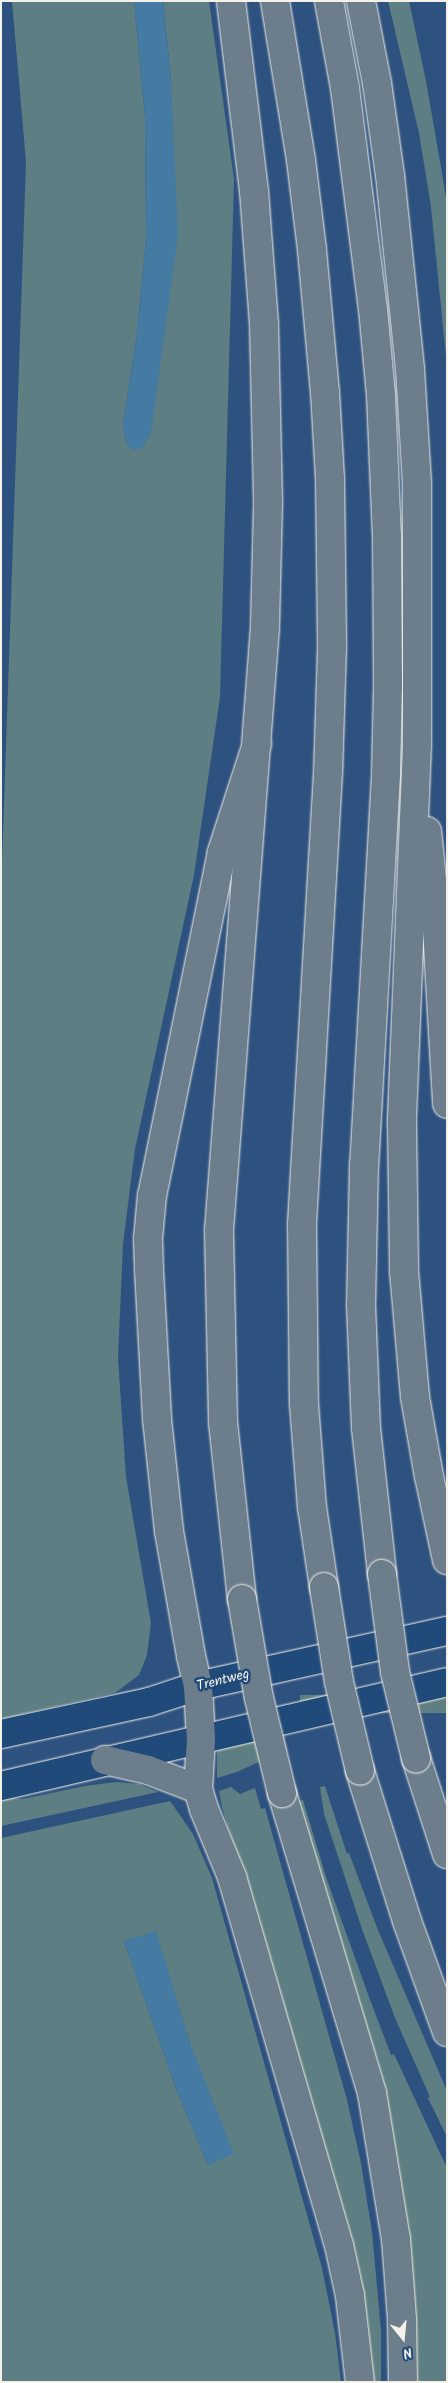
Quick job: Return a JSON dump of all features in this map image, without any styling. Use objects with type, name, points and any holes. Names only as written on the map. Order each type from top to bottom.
[{"type":"highway","points":[[231,1],[254,191],[264,324],[268,504],[265,628],[226,1110],[219,1230],[223,1422],[242,1599],[259,1698],[282,1793],[372,2093],[396,2239],[402,2319],[403,2382]]},
{"type":"highway","points":[[274,1],[301,160],[312,250],[325,392],[330,478],[332,648],[328,763],[302,1224],[304,1404],[312,1507],[339,1682],[360,1771],[407,1921],[447,2032]]},
{"type":"highway","points":[[329,1],[345,88],[373,309],[381,395],[387,536],[386,775],[364,1164],[361,1304],[366,1428],[395,1672],[416,1758],[447,1854]]},
{"type":"highway","points":[[360,1],[377,83],[390,175],[410,370],[417,483],[417,744],[402,1114],[404,1271],[415,1397],[446,1556]]},
{"type":"highway","points":[[256,744],[222,852],[152,1195],[148,1239],[157,1419],[170,1531],[191,1656],[198,1686],[201,1739],[198,1789],[204,1809],[232,1877],[339,2245],[350,2296],[360,2382]]},
{"type":"highway","points":[[417,744],[438,928],[447,1104]]},
{"type":"highway","points":[[105,1760],[148,1770],[198,1789]]},
{"type":"main road","name":"Trentweg","points":[[1,1734],[149,1702],[198,1686],[447,1631]]},
{"type":"main road","points":[[1,1786],[105,1760],[447,1682]]},
{"type":"green space","points":[[12,1],[134,1],[145,117],[146,239],[137,334],[123,424],[127,445],[171,80],[163,1],[209,1],[234,179],[220,697],[194,875],[135,1149],[123,1244],[118,1358],[126,1477],[151,1623],[147,1655],[139,1675],[115,1693],[1,1719],[1,892],[26,162]]},
{"type":"green space","points":[[388,1],[409,1],[426,81],[442,173],[447,205],[447,367],[431,207],[419,133]]},
{"type":"green space","points":[[300,1695],[447,1695],[447,1713],[300,1713]]},
{"type":"green space","points":[[282,1731],[287,1749],[237,1772],[217,1778],[217,1748]]},
{"type":"green space","points":[[116,1782],[139,1784],[158,1792],[1,1826],[1,1797],[23,1799],[85,1786]]},
{"type":"green space","points":[[325,1786],[347,1854],[349,1853],[378,1930],[447,2091],[447,2137],[428,2098],[430,2097],[395,2018],[362,1929],[324,1814],[320,1787]]},
{"type":"green space","points":[[231,1787],[240,1794],[255,1788],[261,1809],[265,1808],[347,2100],[361,2163],[372,2232],[381,2330],[381,2382],[372,2382],[287,2033],[222,1807],[219,1791]]},
{"type":"green space","points":[[303,1800],[326,1877],[391,2055],[394,2054],[447,2168],[447,2382],[413,2382],[413,2347],[298,1801]]},
{"type":"green space","points":[[170,1801],[193,1834],[212,1878],[322,2268],[335,2333],[341,2382],[1,2382],[1,1838]],"holes":[[[155,1932],[190,2043],[208,2165],[177,2091],[124,1941]]]},
{"type":"water","points":[[134,1],[163,1],[171,80],[178,235],[151,433],[142,448],[134,450],[127,445],[123,424],[137,334],[146,239],[145,117]]},
{"type":"water","points":[[156,1931],[190,2043],[234,2154],[208,2165],[177,2091],[124,1941]]}]
